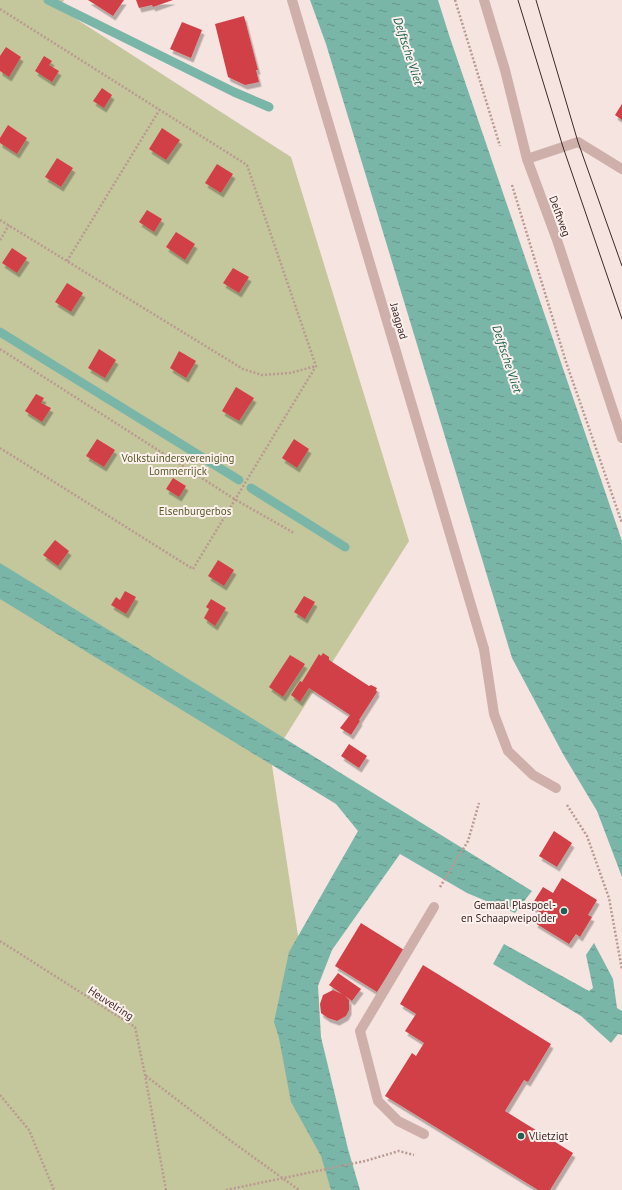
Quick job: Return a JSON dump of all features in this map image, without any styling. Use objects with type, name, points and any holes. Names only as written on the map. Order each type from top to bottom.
[{"type":"street","name":"Jaagpad","points":[[292,0],[484,649],[494,714],[508,751],[533,775],[556,788]]},
{"type":"street","name":"Delftweg","points":[[484,0],[505,70],[527,159],[557,240],[622,438]]},
{"type":"street","points":[[527,159],[578,142],[622,169]]},
{"type":"street","points":[[424,1134],[398,1121],[378,1101],[360,1031],[434,907]]},
{"type":"path","points":[[455,0],[502,153]]},
{"type":"path","points":[[0,10],[247,165],[316,366],[193,569],[0,448]]},
{"type":"path","points":[[67,261],[160,109]]},
{"type":"path","points":[[512,183],[566,362],[622,523]]},
{"type":"path","points":[[0,220],[243,370],[262,375],[290,373],[316,366]]},
{"type":"path","points":[[0,240],[9,225]]},
{"type":"path","points":[[0,349],[236,500],[294,533]]},
{"type":"path","points":[[440,889],[468,841],[479,803]]},
{"type":"path","name":"Heuvelring","points":[[0,942],[135,1027],[166,1190]]},
{"type":"path","points":[[145,1075],[299,1190]]},
{"type":"path","points":[[0,1095],[29,1130],[54,1190]]},
{"type":"path","points":[[226,1190],[365,1161],[399,1152],[414,1155]]},
{"type":"green space","name":"Elsenburgerbos","points":[[0,0],[64,0],[59,8],[291,157],[409,541],[271,759],[312,1027],[348,1190],[0,1190]]},
{"type":"water","name":"Delftsche Vliet","points":[[310,0],[438,0],[622,541],[622,877],[597,811],[563,754],[512,658],[326,44]]},
{"type":"water","points":[[0,563],[532,891],[515,913],[467,893],[400,854],[332,950],[318,986],[321,1037],[348,1149],[360,1190],[331,1190],[321,1156],[291,1102],[279,1038],[274,1022],[289,952],[358,831],[336,804],[0,599]]},
{"type":"water","points":[[594,943],[613,979],[617,1008],[622,1011],[622,1035],[618,1034],[611,1043],[581,1016],[493,964],[504,944],[589,991],[593,988],[586,955]]},
{"type":"building","points":[[88,0],[124,0],[113,16]]},
{"type":"building","points":[[136,0],[173,0],[153,7],[152,5],[139,8]]},
{"type":"building","points":[[244,16],[258,70],[256,70],[259,82],[245,85],[228,77],[215,24]]},
{"type":"building","points":[[182,22],[202,30],[191,58],[170,49]]},
{"type":"building","points":[[6,47],[21,57],[9,77],[0,71],[0,56]]},
{"type":"building","points":[[44,56],[52,61],[49,65],[59,71],[52,82],[35,71]]},
{"type":"building","points":[[102,88],[112,95],[104,108],[93,101]]},
{"type":"building","points":[[622,104],[622,120],[615,115]]},
{"type":"building","points":[[8,125],[27,138],[17,154],[0,143],[0,138]]},
{"type":"building","points":[[162,128],[180,140],[166,160],[149,149]]},
{"type":"building","points":[[57,158],[73,168],[61,187],[45,177]]},
{"type":"building","points":[[217,164],[233,174],[221,193],[205,183]]},
{"type":"building","points":[[147,210],[162,219],[154,232],[139,222]]},
{"type":"building","points":[[176,232],[195,244],[185,260],[166,247]]},
{"type":"building","points":[[12,248],[27,258],[17,273],[2,263]]},
{"type":"building","points":[[233,268],[249,277],[239,293],[223,283]]},
{"type":"building","points":[[67,283],[83,293],[71,312],[55,302]]},
{"type":"building","points":[[99,349],[116,360],[105,378],[88,368]]},
{"type":"building","points":[[179,351],[196,361],[186,378],[170,368]]},
{"type":"building","points":[[236,387],[254,398],[239,421],[222,411]]},
{"type":"building","points":[[36,394],[44,398],[41,403],[51,408],[42,422],[25,411]]},
{"type":"building","points":[[97,439],[115,450],[104,467],[86,456]]},
{"type":"building","points":[[294,439],[309,449],[297,468],[282,458]]},
{"type":"building","points":[[173,478],[186,486],[179,497],[166,489]]},
{"type":"building","points":[[55,540],[69,551],[58,566],[43,555]]},
{"type":"building","points":[[218,560],[234,570],[224,586],[208,576]]},
{"type":"building","points":[[125,591],[136,597],[126,614],[111,605],[116,597],[120,600]]},
{"type":"building","points":[[304,596],[315,602],[305,619],[294,612]]},
{"type":"building","points":[[211,599],[226,608],[215,626],[204,618],[209,609],[206,607]]},
{"type":"building","points":[[323,653],[329,657],[329,660],[369,686],[371,685],[377,688],[377,692],[351,735],[340,728],[350,715],[329,701],[309,688],[300,702],[291,695],[300,681],[302,682],[319,654],[321,656]]},
{"type":"building","points":[[290,655],[305,664],[283,697],[269,687]]},
{"type":"building","points":[[349,744],[367,756],[359,768],[341,756]]},
{"type":"building","points":[[554,831],[572,843],[557,867],[539,856]]},
{"type":"building","name":"Gemaal Plaspoel- en Schaapweipolder","points":[[562,878],[597,900],[588,915],[592,917],[580,937],[576,934],[569,944],[535,923],[541,913],[531,906],[543,887],[553,893]]},
{"type":"building","points":[[361,923],[404,950],[377,992],[335,966]]},
{"type":"building","points":[[423,965],[551,1044],[528,1082],[524,1080],[505,1111],[573,1153],[550,1190],[538,1190],[385,1096],[412,1053],[416,1056],[424,1043],[405,1031],[416,1014],[400,1004]]},
{"type":"building","points":[[338,973],[361,989],[352,1001],[345,996],[349,1000],[349,1010],[346,1016],[337,1021],[328,1018],[321,1013],[320,1004],[323,995],[333,990],[342,994],[329,985]]},
{"type":"waterway","points":[[48,0],[234,92],[269,107]]},
{"type":"waterway","points":[[0,332],[239,480]]},
{"type":"waterway","points":[[251,488],[345,547]]},
{"type":"tram line","points":[[518,0],[563,147],[622,319]]},
{"type":"tram line","points":[[536,0],[578,142],[622,266]]},
{"type":"place","name":"Gemaal Plaspoel- en Schaapweipolder","points":[[564,911]]},
{"type":"place","name":"Vlietzigt","points":[[521,1136]]},
{"type":"park label","name":"Volkstuindersvereniging Lommerrijck","points":[[178,464]]}]
